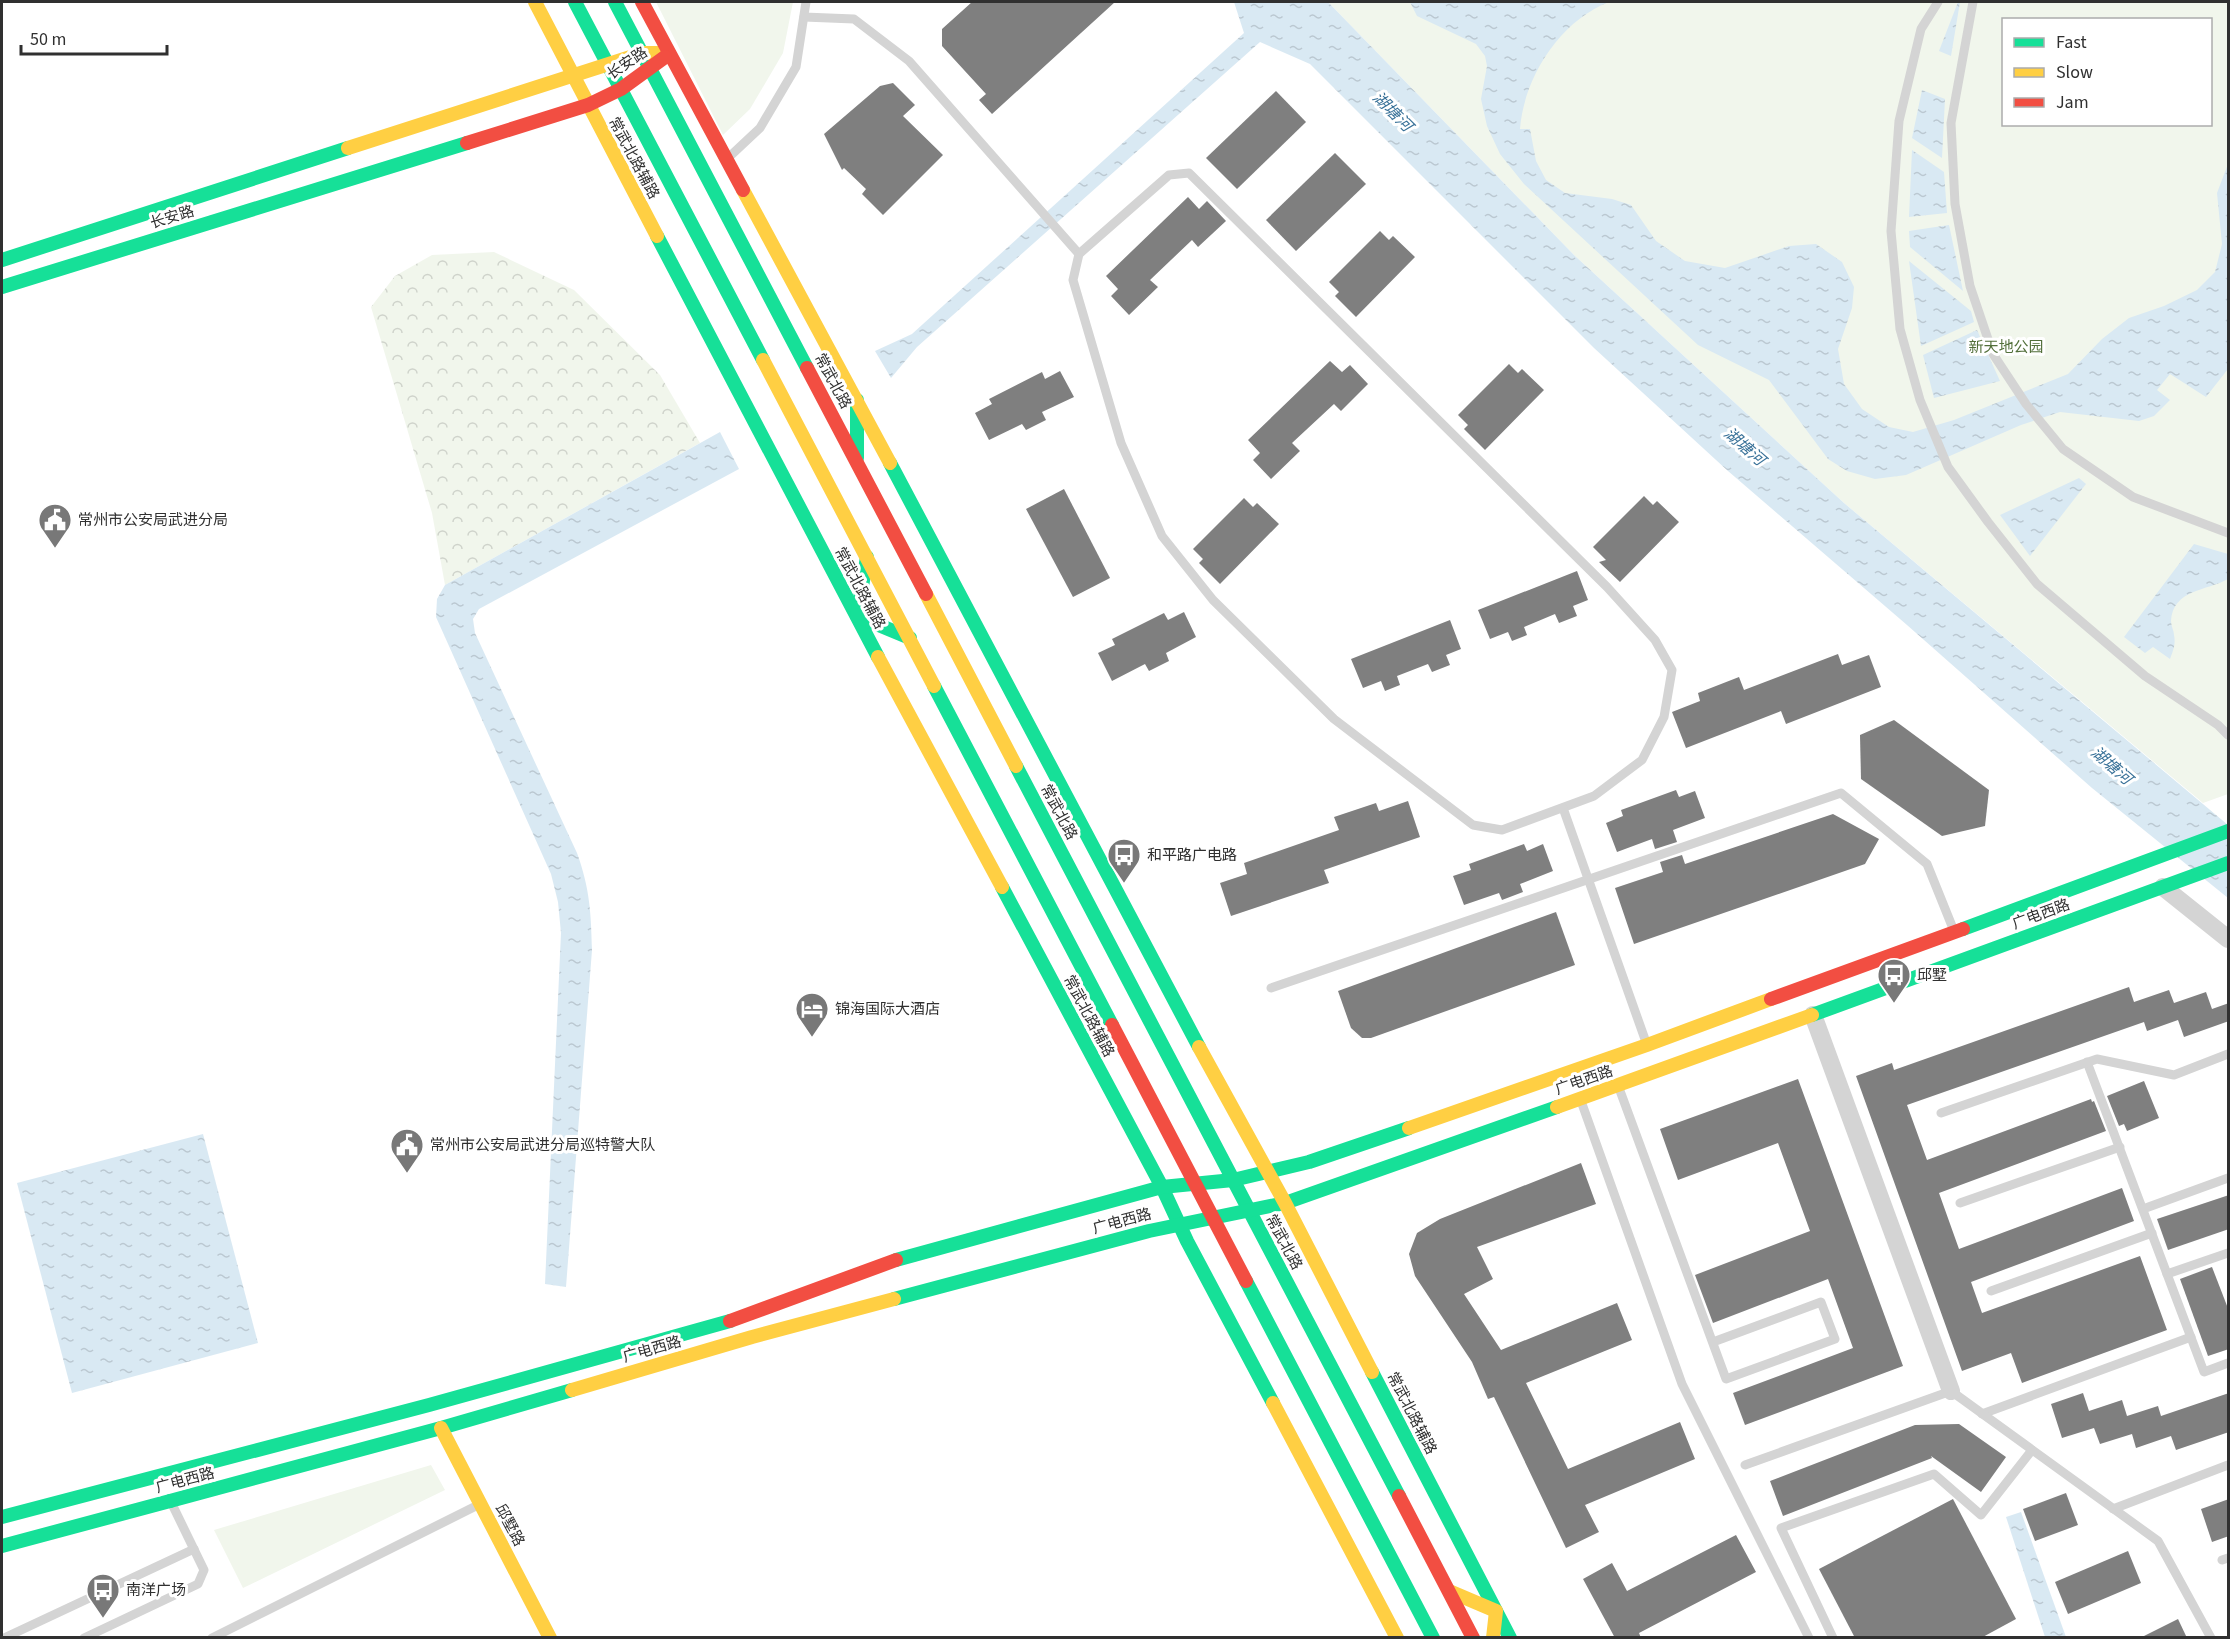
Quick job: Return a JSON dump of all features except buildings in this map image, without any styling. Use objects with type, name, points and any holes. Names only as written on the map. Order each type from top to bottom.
[{"type":"main road","name":"常武北路辅路","points":[[535,2],[856,616],[1162,1186],[1180,1224]]},
{"type":"main road","points":[[575,2],[1197,1185],[1432,1638]]},
{"type":"main road","name":"常武北路","points":[[615,2],[1473,1638]]},
{"type":"main road","points":[[642,2],[857,400],[1178,1008],[1268,1172]]},
{"type":"main road","name":"长安路","points":[[2,260],[643,53],[670,53]]},
{"type":"main road","name":"长安路","points":[[2,286],[588,105],[621,89],[670,53]]},
{"type":"main road","points":[[857,400],[857,462]]},
{"type":"main road","points":[[867,557],[856,616],[910,638]]},
{"type":"main road","name":"广电西路","points":[[2,1517],[429,1405],[746,1316],[901,1258],[1162,1186],[1197,1185],[1233,1180],[1309,1162],[1647,1045],[2229,831]]},
{"type":"main road","name":"广电西路","points":[[2,1546],[441,1428],[752,1337],[1180,1224],[1285,1203],[1618,1086],[2229,863]]},
{"type":"main road","name":"常武北路辅路","points":[[1268,1172],[1510,1638]]},
{"type":"main road","points":[[1180,1224],[1397,1638]]},
{"type":"main road","name":"邱墅路","points":[[441,1428],[550,1638]]},
{"type":"main road","points":[[1449,1591],[1496,1611],[1493,1638]]},
{"type":"street","points":[[2163,887],[2229,939]]},
{"type":"street","points":[[1813,1015],[1951,1391]]},
{"type":"lane","points":[[727,159],[760,128],[796,67],[806,2]]},
{"type":"lane","points":[[1938,2],[1921,29],[1899,121],[1892,231],[1900,329],[1920,400],[1948,467],[2037,584],[2145,676],[2218,725],[2229,735]]},
{"type":"lane","points":[[1973,2],[1951,123],[1955,204],[1970,286],[1993,354],[2026,404],[2063,449],[2133,497],[2229,533]]},
{"type":"lane","points":[[804,17],[854,19],[909,61],[1079,254]]},
{"type":"lane","points":[[1189,173],[1607,588],[1654,640],[1672,670],[1664,717],[1642,760],[1594,796],[1502,830],[1473,825],[1334,719],[1213,600],[1162,536],[1121,443],[1073,280],[1079,254],[1168,175],[1189,173]]},
{"type":"lane","points":[[1271,988],[1841,793],[1927,864],[1954,931]]},
{"type":"lane","points":[[1563,808],[1647,1045]]},
{"type":"lane","points":[[1941,1113],[2097,1059],[2174,1075],[2229,1054]]},
{"type":"lane","points":[[2087,1062],[2204,1372],[2229,1363]]},
{"type":"lane","points":[[1618,1086],[1726,1379],[1835,1339],[1821,1302],[1713,1342]]},
{"type":"lane","points":[[1580,1099],[1682,1384],[1809,1638]]},
{"type":"lane","points":[[1960,1203],[2120,1147]]},
{"type":"lane","points":[[2143,1209],[2229,1178]]},
{"type":"lane","points":[[1990,1291],[2152,1233]]},
{"type":"lane","points":[[2168,1274],[2229,1252]]},
{"type":"lane","points":[[1982,1414],[2191,1337]]},
{"type":"lane","points":[[1745,1465],[1951,1391],[2158,1541],[2211,1638]]},
{"type":"lane","points":[[1833,1638],[1781,1528],[1934,1474],[1981,1515],[2032,1450]]},
{"type":"lane","points":[[2113,1509],[2229,1466]]},
{"type":"lane","points":[[84,1638],[198,1584],[204,1570],[170,1501]]},
{"type":"lane","points":[[212,1638],[480,1504]]},
{"type":"lane","points":[[4,1638],[194,1549]]},
{"type":"green space","points":[[656,2],[793,2],[783,53],[750,109],[723,135]]},
{"type":"green space","name":"新天地公园","points":[[1328,2],[2228,2],[2228,794],[2203,803],[1844,503],[1574,255]]},
{"type":"green space","points":[[494,252],[574,290],[660,375],[700,443],[445,585],[432,513],[371,307],[395,276],[432,255]]},
{"type":"green space","points":[[431,1465],[445,1490],[243,1588],[214,1530]]},
{"type":"water","name":"湖塘河","points":[[1234,2],[1328,2],[1574,255],[1844,503],[2228,825],[2228,898],[2092,788],[1728,471],[1594,348],[1310,64],[1260,42],[917,347],[891,378],[875,351],[912,334],[1244,33]]},
{"type":"water","points":[[1410,2],[1609,2],[1591,11],[1560,37],[1537,71],[1529,90],[1520,129],[1530,129],[1536,161],[1546,180],[1565,193],[1612,199],[1631,205],[1656,241],[1685,261],[1725,268],[1789,246],[1816,244],[1842,262],[1854,287],[1852,308],[1838,349],[1844,384],[1862,409],[1889,427],[1913,432],[1954,420],[2068,374],[2102,339],[2129,318],[2164,306],[2197,290],[2215,272],[2222,244],[2217,193],[2228,164],[2228,369],[2206,397],[2170,374],[2157,390],[2170,400],[2154,416],[2139,421],[2060,412],[2021,425],[1906,475],[1875,479],[1847,471],[1828,459],[1769,380],[1698,345],[1524,184],[1500,154],[1487,126],[1481,99],[1487,66],[1485,56],[1476,44],[1417,16]]},
{"type":"water","points":[[1958,2],[1960,2],[1951,56],[1939,51]]},
{"type":"water","points":[[1922,90],[1945,99],[1942,158],[1912,138]]},
{"type":"water","points":[[1912,150],[1944,172],[1947,213],[1909,217]]},
{"type":"water","points":[[1949,225],[1963,291],[1910,247],[1909,231]]},
{"type":"water","points":[[1909,261],[1971,311],[1974,322],[1921,346]]},
{"type":"water","points":[[1977,330],[2000,381],[1934,398],[1923,355]]},
{"type":"water","points":[[720,432],[739,469],[479,609],[473,619],[475,633],[577,853],[585,878],[590,913],[592,950],[566,1287],[545,1284],[561,933],[558,902],[551,874],[436,617],[437,599],[445,585]]},
{"type":"water","points":[[2079,478],[2086,484],[2030,556],[2000,515]]},
{"type":"water","points":[[2194,544],[2228,554],[2228,579],[2192,592],[2178,603],[2173,610],[2171,621],[2175,641],[2170,659],[2153,647],[2145,653],[2124,637]]},
{"type":"water","points":[[203,1134],[258,1343],[72,1393],[17,1183]]},
{"type":"water","points":[[2021,1512],[2066,1637],[2045,1637],[2006,1517]]},
{"type":"traffic: fast","points":[[575,2],[763,360]]},
{"type":"traffic: fast","points":[[615,2],[807,368]]},
{"type":"traffic: fast","points":[[2,287],[467,143]]},
{"type":"traffic: fast","points":[[2,260],[348,148]]},
{"type":"traffic: fast","points":[[657,236],[878,657]]},
{"type":"traffic: fast","points":[[857,400],[857,458]]},
{"type":"traffic: fast","points":[[890,463],[1199,1047]]},
{"type":"traffic: fast","points":[[867,557],[857,616],[910,638]]},
{"type":"traffic: fast","points":[[934,686],[1112,1025]]},
{"type":"traffic: fast","points":[[1016,766],[1399,1496]]},
{"type":"traffic: fast","points":[[1963,929],[2228,831]]},
{"type":"traffic: fast","points":[[1812,1015],[2228,863]]},
{"type":"traffic: fast","points":[[1002,887],[1162,1187],[1187,1241],[1273,1403]]},
{"type":"traffic: fast","points":[[894,1299],[1149,1231],[1285,1203],[1557,1107]]},
{"type":"traffic: fast","points":[[896,1260],[1162,1187],[1233,1180],[1309,1162],[1409,1128]]},
{"type":"traffic: fast","points":[[1246,1281],[1433,1638]]},
{"type":"traffic: fast","points":[[2,1517],[429,1405],[730,1321]]},
{"type":"traffic: fast","points":[[1372,1372],[1510,1638]]},
{"type":"traffic: fast","points":[[170,1501],[572,1390]]},
{"type":"traffic: fast","points":[[2,1546],[170,1501]]},
{"type":"traffic: slow","points":[[535,2],[657,236]]},
{"type":"traffic: slow","points":[[348,148],[643,53],[660,53]]},
{"type":"traffic: slow","points":[[743,190],[890,463]]},
{"type":"traffic: slow","points":[[763,360],[934,686]]},
{"type":"traffic: slow","points":[[926,594],[1016,766]]},
{"type":"traffic: slow","points":[[878,657],[1002,887]]},
{"type":"traffic: slow","points":[[1409,1128],[1771,999]]},
{"type":"traffic: slow","points":[[1557,1107],[1812,1015]]},
{"type":"traffic: slow","points":[[1199,1047],[1285,1203],[1372,1372]]},
{"type":"traffic: slow","points":[[572,1390],[752,1337],[894,1299]]},
{"type":"traffic: slow","points":[[1273,1403],[1397,1638]]},
{"type":"traffic: slow","points":[[441,1428],[550,1638]]},
{"type":"traffic: slow","points":[[1449,1591],[1496,1611],[1493,1638]]},
{"type":"traffic: jam","points":[[642,2],[743,190]]},
{"type":"traffic: jam","points":[[467,143],[588,105],[621,89],[665,57]]},
{"type":"traffic: jam","points":[[807,368],[926,594]]},
{"type":"traffic: jam","points":[[1771,999],[1963,929]]},
{"type":"traffic: jam","points":[[1112,1025],[1246,1281]]},
{"type":"traffic: jam","points":[[730,1321],[896,1260]]},
{"type":"traffic: jam","points":[[1399,1496],[1473,1638]]},
{"type":"place","name":"常州市公安局武进分局","points":[[55,549]]},
{"type":"place","name":"和平路广电路","points":[[1124,884]]},
{"type":"place","name":"邱墅","points":[[1894,1004]]},
{"type":"place","name":"锦海国际大酒店","points":[[812,1038]]},
{"type":"place","name":"常州市公安局武进分局巡特警大队","points":[[407,1174]]},
{"type":"place","name":"南洋广场","points":[[103,1619]]}]
